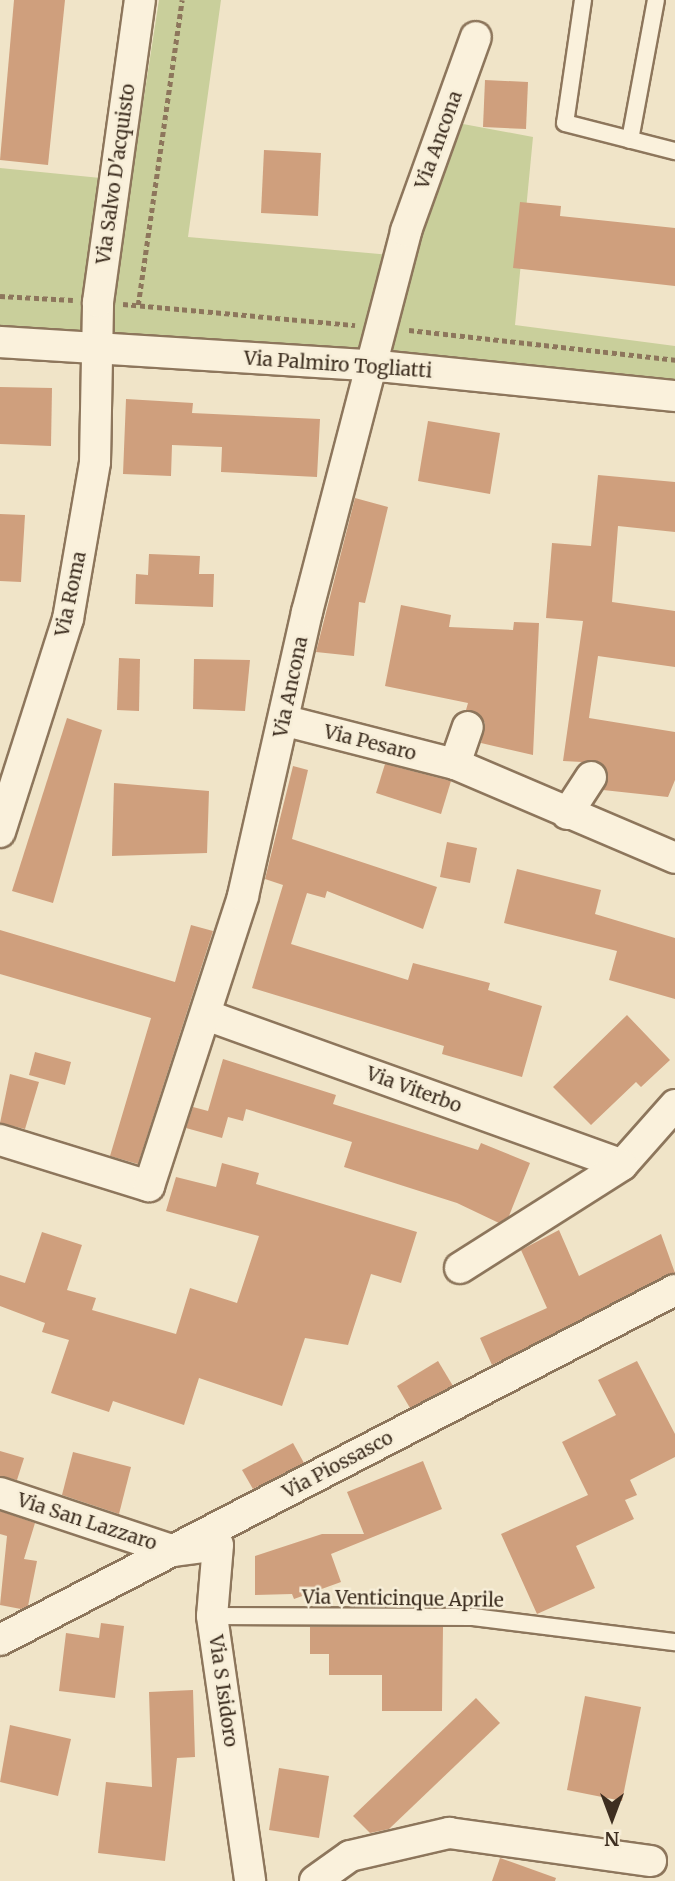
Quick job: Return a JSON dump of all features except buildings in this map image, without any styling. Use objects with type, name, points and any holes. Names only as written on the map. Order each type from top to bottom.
[{"type":"street","name":"Via Salvo D'acquisto","points":[[94,348],[140,0]]},
{"type":"street","name":"Via Ancona","points":[[0,1140],[149,1186],[243,896],[369,365],[406,231],[476,37]]},
{"type":"street","name":"Via Palmiro Togliatti","points":[[0,342],[369,365],[675,396]]},
{"type":"street","name":"Via Roma","points":[[0,832],[68,619],[95,462],[94,348]]},
{"type":"street","name":"Via Pesaro","points":[[285,721],[455,764],[675,858]]},
{"type":"street","points":[[455,764],[468,727]]},
{"type":"street","points":[[567,814],[591,777]]},
{"type":"street","name":"Via Viterbo","points":[[206,1015],[622,1165]]},
{"type":"street","points":[[460,1268],[622,1165],[675,1105]]},
{"type":"street","name":"Via Piossasco","points":[[0,1640],[675,1290]]},
{"type":"street","name":"Via San Lazzaro","points":[[0,1493],[174,1551]]},
{"type":"street","name":"Via S Isidoro","points":[[174,1551],[218,1545],[212,1615],[250,1881]]},
{"type":"street","points":[[315,1881],[350,1856],[449,1833],[651,1861]]},
{"type":"lane","points":[[583,0],[565,123],[675,151]]},
{"type":"lane","points":[[630,140],[656,0]]},
{"type":"lane","name":"Via Venticinque Aprile","points":[[212,1615],[473,1617],[675,1642]]},
{"type":"path","points":[[138,305],[182,0]]},
{"type":"path","points":[[0,296],[138,305],[381,327],[675,360]]},
{"type":"green space","points":[[159,0],[221,0],[188,237],[413,257],[463,124],[533,137],[515,325],[675,346],[675,388],[361,350],[0,325],[0,168],[131,181]]}]
